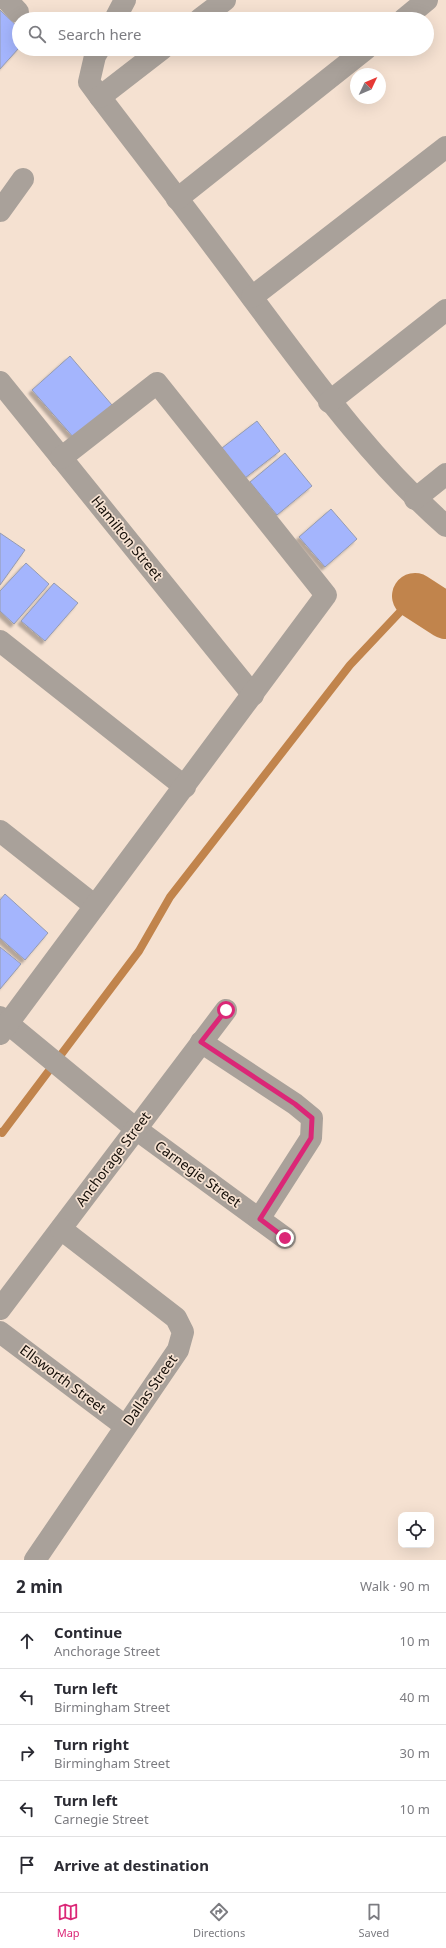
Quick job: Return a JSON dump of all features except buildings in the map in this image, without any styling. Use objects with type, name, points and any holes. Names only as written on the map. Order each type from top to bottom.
[{"type":"street","points":[[120,12],[126,0]]},
{"type":"street","points":[[209,12],[225,0]]},
{"type":"street","points":[[412,12],[427,0]]},
{"type":"street","points":[[95,56],[89,82],[100,97],[330,402],[415,499],[446,526]]},
{"type":"street","points":[[100,97],[153,56]]},
{"type":"street","points":[[177,199],[357,56]]},
{"type":"street","points":[[252,297],[446,148]]},
{"type":"street","points":[[0,211],[23,180]]},
{"type":"street","points":[[330,402],[446,310]]},
{"type":"street","name":"Hamilton Street","points":[[0,382],[253,695]]},
{"type":"street","points":[[2,1025],[185,787],[326,595],[157,383],[61,458]]},
{"type":"street","points":[[415,499],[446,474]]},
{"type":"street","points":[[0,641],[185,787]]},
{"type":"street","points":[[0,831],[95,906]]},
{"type":"street","name":"Anchorage Street","points":[[0,1309],[226,1010]]},
{"type":"street","name":"Carnegie Street","points":[[2,1025],[136,1129],[285,1238]]},
{"type":"street","points":[[201,1042],[295,1104],[312,1118],[311,1138],[260,1219]]},
{"type":"street","name":"Dallas Street","points":[[35,1560],[178,1350],[183,1332],[176,1318],[61,1229]]},
{"type":"street","name":"Ellsworth Street","points":[[0,1332],[125,1426]]},
{"type":"waterway","points":[[0,1132],[2,1133],[139,951],[170,897],[350,665],[415,596]]},
{"type":"waterway","points":[[415,596],[446,616]]},
{"type":"route","points":[[226,1010],[201,1042],[295,1104],[312,1118],[311,1138],[260,1219],[285,1238]]}]
